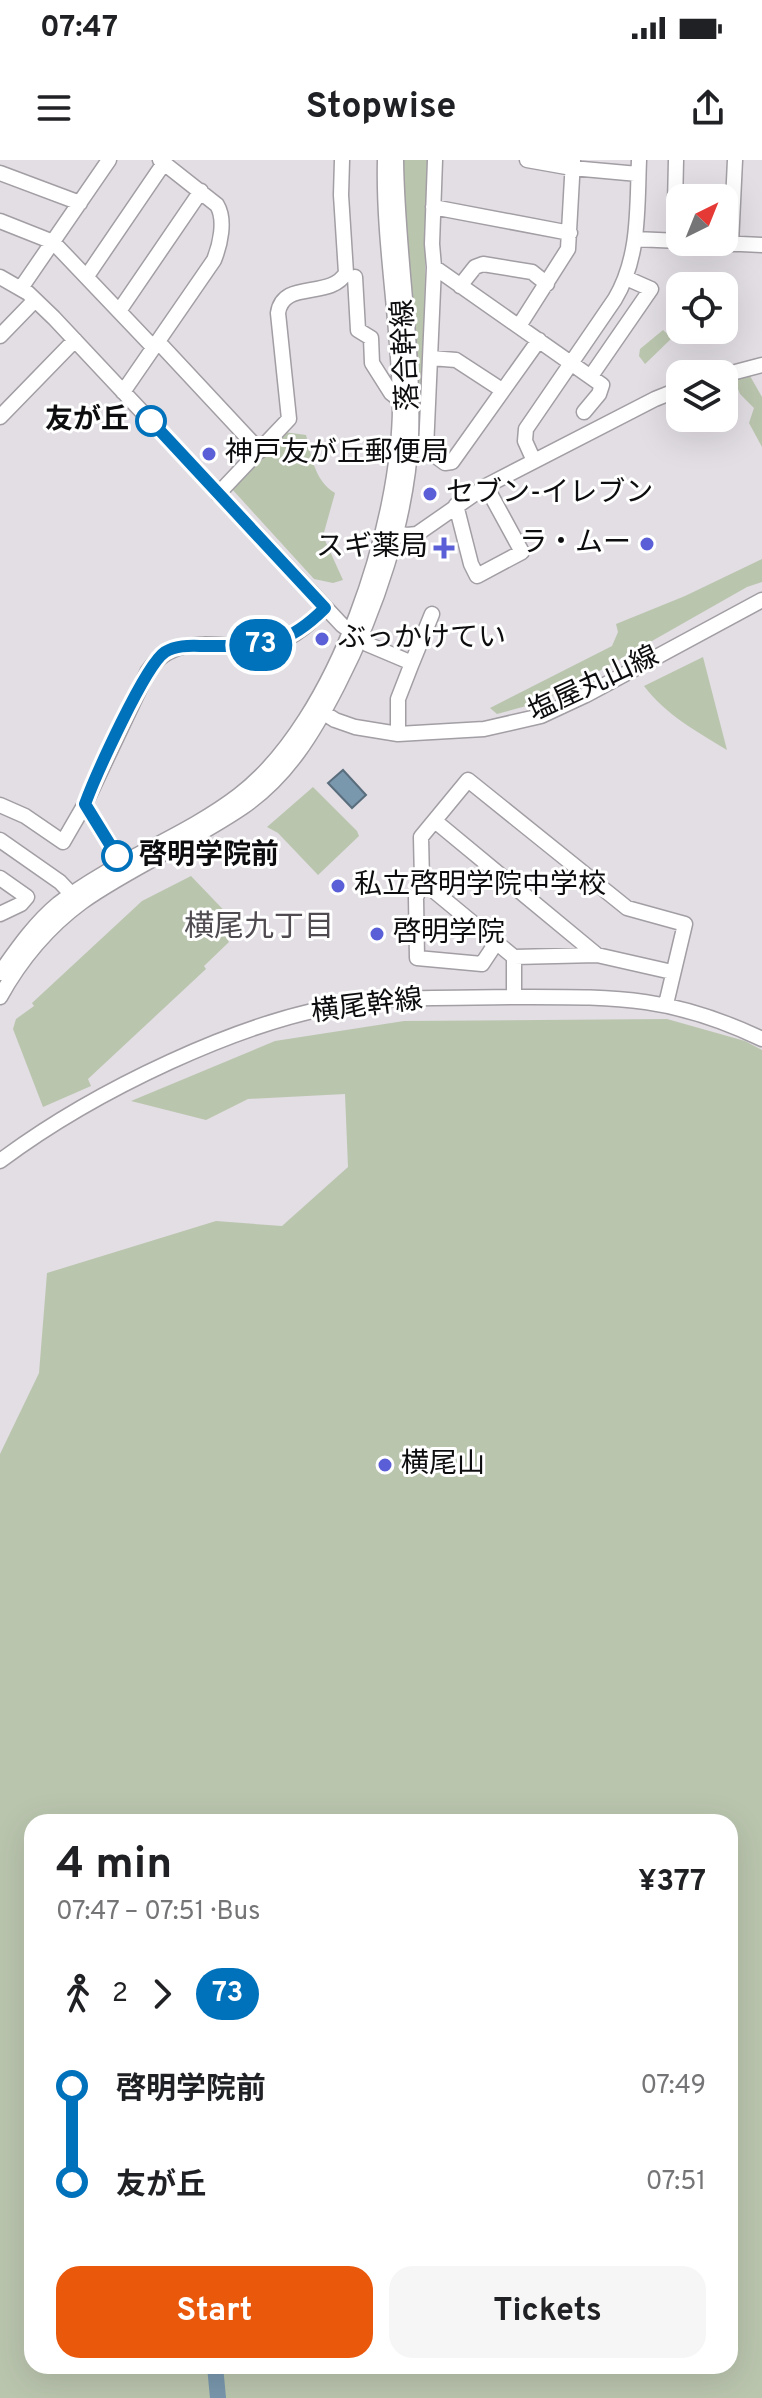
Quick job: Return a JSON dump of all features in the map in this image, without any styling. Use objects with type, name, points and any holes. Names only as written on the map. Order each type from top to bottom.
[{"type":"street","name":"落合幹線","points":[[385,160],[400,400],[388,532]]},
{"type":"street","name":"落合幹線","points":[[355,636],[364,596],[406,476],[411,414],[396,160]]},
{"type":"street","points":[[435,160],[426,449],[445,463],[452,462],[539,340]]},
{"type":"street","points":[[527,160],[639,167],[635,239],[626,278],[615,299],[531,419],[525,441],[534,461]]},
{"type":"street","points":[[675,184],[676,160]]},
{"type":"street","points":[[731,184],[735,160]]},
{"type":"street","points":[[21,288],[80,203],[104,161]]},
{"type":"street","points":[[218,494],[289,419],[278,313],[280,304],[288,295],[335,285],[346,273],[342,161]]},
{"type":"street","points":[[87,276],[162,162],[201,191],[221,212],[216,254],[123,392]]},
{"type":"street","points":[[519,326],[568,249],[573,164]]},
{"type":"street","points":[[0,173],[80,203]]},
{"type":"street","points":[[119,311],[201,191]]},
{"type":"street","points":[[433,207],[570,233]]},
{"type":"street","points":[[0,221],[53,242],[119,311],[155,345],[163,347],[260,451]]},
{"type":"street","points":[[635,239],[666,240]]},
{"type":"street","points":[[738,244],[762,245]]},
{"type":"street","points":[[460,286],[475,267],[483,264],[532,272],[547,284]]},
{"type":"street","points":[[434,267],[602,385],[599,394],[584,412]]},
{"type":"street","points":[[0,277],[21,288],[75,340],[325,608],[367,644],[412,663]]},
{"type":"street","points":[[355,277],[358,330],[371,338],[372,363],[391,393],[400,400]]},
{"type":"street","points":[[591,376],[651,289],[626,278]]},
{"type":"street","points":[[0,336],[35,300]]},
{"type":"street","points":[[0,417],[75,340]]},
{"type":"street","points":[[431,358],[456,360],[502,390]]},
{"type":"street","points":[[738,371],[762,365]]},
{"type":"street","points":[[388,532],[417,534],[486,486],[666,396]]},
{"type":"street","points":[[456,505],[477,576],[522,552],[486,486]]},
{"type":"street","name":"塩屋丸山線","points":[[318,710],[355,727],[398,734],[484,729],[541,716],[762,600]]},
{"type":"street","points":[[1,809],[25,816],[63,842],[85,804],[148,671],[165,652],[186,646],[274,644],[296,633],[325,608]]},
{"type":"street","points":[[398,734],[398,699],[432,614]]},
{"type":"street","points":[[0,973],[20,945],[56,906],[76,898],[241,794],[273,763],[318,710],[355,636]]},
{"type":"street","points":[[496,943],[482,964],[417,958],[416,898],[422,881],[421,837],[468,780],[627,908],[685,924],[666,1004]]},
{"type":"street","points":[[85,804],[125,868]]},
{"type":"street","points":[[435,821],[597,955]]},
{"type":"street","points":[[0,840],[76,898]]},
{"type":"street","points":[[0,878],[27,897],[21,904],[0,914]]},
{"type":"street","points":[[422,881],[514,957],[597,955],[672,972]]},
{"type":"street","points":[[0,997],[29,952],[76,898]]},
{"type":"street","points":[[514,957],[514,997]]},
{"type":"street","name":"横尾幹線","points":[[0,1161],[114,1090],[222,1040],[309,1011],[356,1003],[412,998],[614,997],[666,1004],[706,1015],[762,1039]]},
{"type":"green space","points":[[403,160],[427,160],[422,454],[419,455],[420,431]]},
{"type":"green space","points":[[663,330],[666,333],[666,344],[645,364],[639,356],[640,349]]},
{"type":"green space","points":[[750,376],[762,397],[762,447],[749,423],[754,408],[740,394],[738,378]]},
{"type":"green space","points":[[284,432],[306,435],[318,475],[335,493],[323,536],[343,580],[333,583],[314,579],[231,488]]},
{"type":"green space","points":[[762,559],[762,582],[747,587],[578,683],[537,703],[497,714],[490,708],[612,646],[618,632],[616,624],[685,596]]},
{"type":"green space","points":[[703,657],[727,750],[672,714],[644,686]]},
{"type":"green space","points":[[313,787],[359,836],[318,875],[278,833],[267,827]]},
{"type":"green space","points":[[191,876],[237,924],[225,936],[229,942],[204,966],[206,969],[88,1079],[91,1086],[43,1107],[13,1029],[16,1019],[34,1006],[32,1003],[142,901]]},
{"type":"green space","points":[[667,1019],[745,1041],[762,1050],[762,2398],[0,2398],[0,1454],[39,1373],[47,1273],[216,1221],[282,1226],[348,1167],[345,1094],[248,1099],[206,1120],[131,1101],[275,1041],[404,1021]]},
{"type":"water","points":[[343,770],[366,795],[352,808],[328,783]]},
{"type":"waterway","points":[[216,2374],[218,2398]]},
{"type":"bus line","name":"73","points":[[117,856],[85,804],[156,660],[165,652],[186,646],[274,644],[296,633],[325,608],[151,421]]},
{"type":"place","name":"友が丘","points":[[151,421]]},
{"type":"place","name":"神戸友が丘郵便局","points":[[209,454]]},
{"type":"place","name":"セブン-イレブン","points":[[430,494]]},
{"type":"place","name":"ラ・ムー","points":[[647,544]]},
{"type":"place","name":"スギ薬局","points":[[444,548]]},
{"type":"place","name":"ぶっかけてい","points":[[322,639]]},
{"type":"place","name":"啓明学院前","points":[[117,856]]},
{"type":"place","name":"私立啓明学院中学校","points":[[338,886]]},
{"type":"place","name":"啓明学院","points":[[377,934]]},
{"type":"place","name":"横尾山","points":[[385,1465]]},
{"type":"district","name":"横尾九丁目","points":[[259,928]]}]
